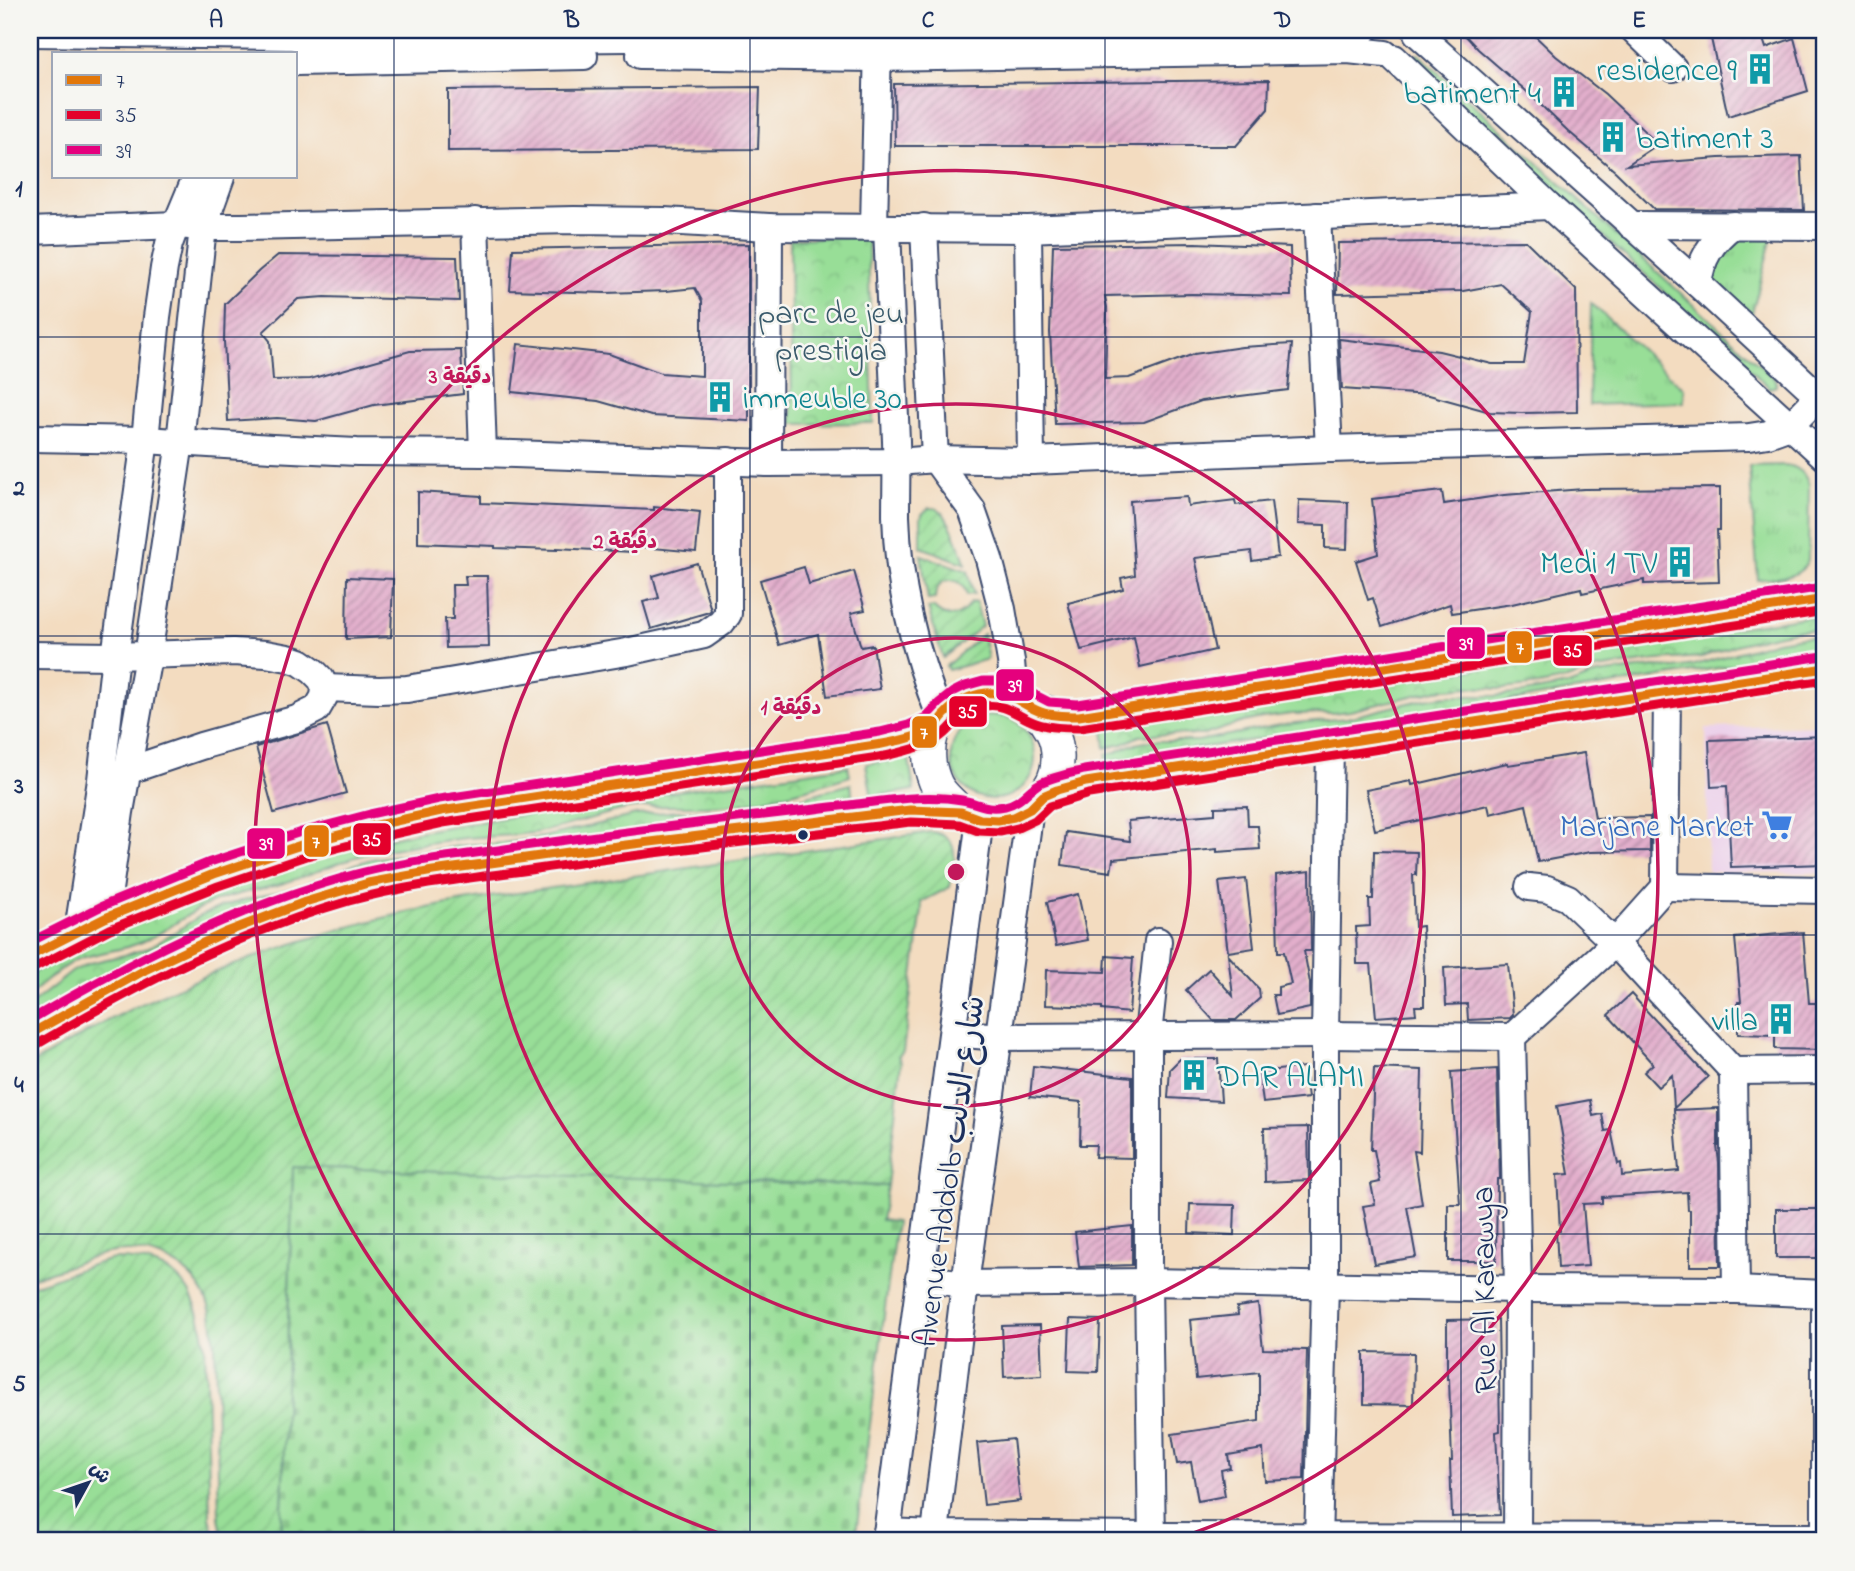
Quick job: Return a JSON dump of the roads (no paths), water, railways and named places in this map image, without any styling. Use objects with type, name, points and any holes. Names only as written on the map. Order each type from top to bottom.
[{"type":"main road","points":[[971,816],[938,789],[929,758],[930,742],[938,722],[952,706],[982,693],[998,693],[1064,716],[1079,716],[1825,599]]},
{"type":"main road","points":[[30,1034],[178,952],[281,910],[350,888],[398,877],[910,810],[1006,819],[1071,785],[1086,782],[1825,668]]},
{"type":"main road","points":[[1024,703],[1046,721],[1054,735],[1058,751],[1052,783],[1036,803]]},
{"type":"main road","points":[[30,956],[68,933],[214,874],[304,844],[441,811],[875,746],[895,741],[938,722]]},
{"type":"street","points":[[298,62],[637,55],[1364,30]]},
{"type":"street","points":[[1634,30],[1673,68]]},
{"type":"street","points":[[30,33],[261,40],[532,39],[877,47],[1348,50],[1386,47],[1402,58],[1415,49],[1416,31]]},
{"type":"street","points":[[30,438],[145,440],[357,452],[483,453],[768,463],[897,463],[935,459],[1031,461],[1329,449],[1724,438],[1768,434],[1790,426],[1822,399],[1416,31]]},
{"type":"street","points":[[877,47],[881,228],[897,463],[896,517],[901,572],[914,638],[938,722]]},
{"type":"street","points":[[1386,47],[1549,206],[1825,457]]},
{"type":"street","points":[[68,933],[102,780],[164,268],[169,244],[196,178]]},
{"type":"street","points":[[68,933],[127,770],[148,656],[180,442],[203,227],[221,178]]},
{"type":"street","points":[[30,231],[176,225],[203,227],[475,221],[664,221],[769,227],[1028,229],[1549,206]]},
{"type":"street","points":[[1317,216],[1329,449]]},
{"type":"street","points":[[475,221],[483,453]]},
{"type":"street","points":[[1631,225],[1825,226]]},
{"type":"street","points":[[1698,284],[1704,257],[1712,244],[1732,225]]},
{"type":"street","points":[[768,463],[769,227]]},
{"type":"street","points":[[923,227],[935,459],[972,510],[989,559],[1002,609],[1011,661],[1024,703]]},
{"type":"street","points":[[1028,229],[1031,461]]},
{"type":"street","points":[[325,688],[379,690],[432,685],[627,652],[704,635],[721,623],[728,614],[728,461]]},
{"type":"street","points":[[30,655],[148,656],[233,652],[266,654],[300,662],[321,679],[325,688],[324,697],[317,709],[297,719],[201,746],[102,780]]},
{"type":"street","points":[[953,1032],[999,1037],[1512,1037],[1615,943],[1665,887],[1667,694]]},
{"type":"street","points":[[1317,1539],[1325,1285],[1325,1035],[1330,745]]},
{"type":"street","name":"Avenue Addolb شارع الدلب","points":[[934,1538],[999,1037],[1036,803]]},
{"type":"street","name":"Avenue Addolb شارع الدلب","points":[[887,1536],[953,1032],[971,816]]},
{"type":"street","points":[[1529,887],[1548,889],[1568,898],[1615,943],[1733,1071],[1736,1290]]},
{"type":"street","points":[[1665,887],[1825,890]]},
{"type":"street","points":[[1152,1539],[1147,1282],[1148,1035],[1158,941]]},
{"type":"street","name":"Rue Al Karawya","points":[[1512,1037],[1518,1289],[1517,1539]]},
{"type":"street","points":[[1733,1071],[1825,1070]]},
{"type":"street","points":[[887,1536],[1152,1539],[1825,1538],[1825,1294],[1736,1290],[1147,1282],[965,1284],[919,1278]]},
{"type":"place","name":"residence 9","points":[[1760,69]]},
{"type":"place","name":"batiment 4","points":[[1564,92]]},
{"type":"place","name":"batiment 3","points":[[1613,137]]},
{"type":"place","name":"immeuble 30","points":[[720,397]]},
{"type":"place","name":"Medi 1 TV","points":[[1680,562]]},
{"type":"place","name":"Marjane Market","points":[[1777,825]]},
{"type":"place","name":"villa","points":[[1781,1019]]},
{"type":"place","name":"DAR ALAMI","points":[[1194,1075]]},
{"type":"park label","name":"parc de jeu prestigia","points":[[831,330]]}]
